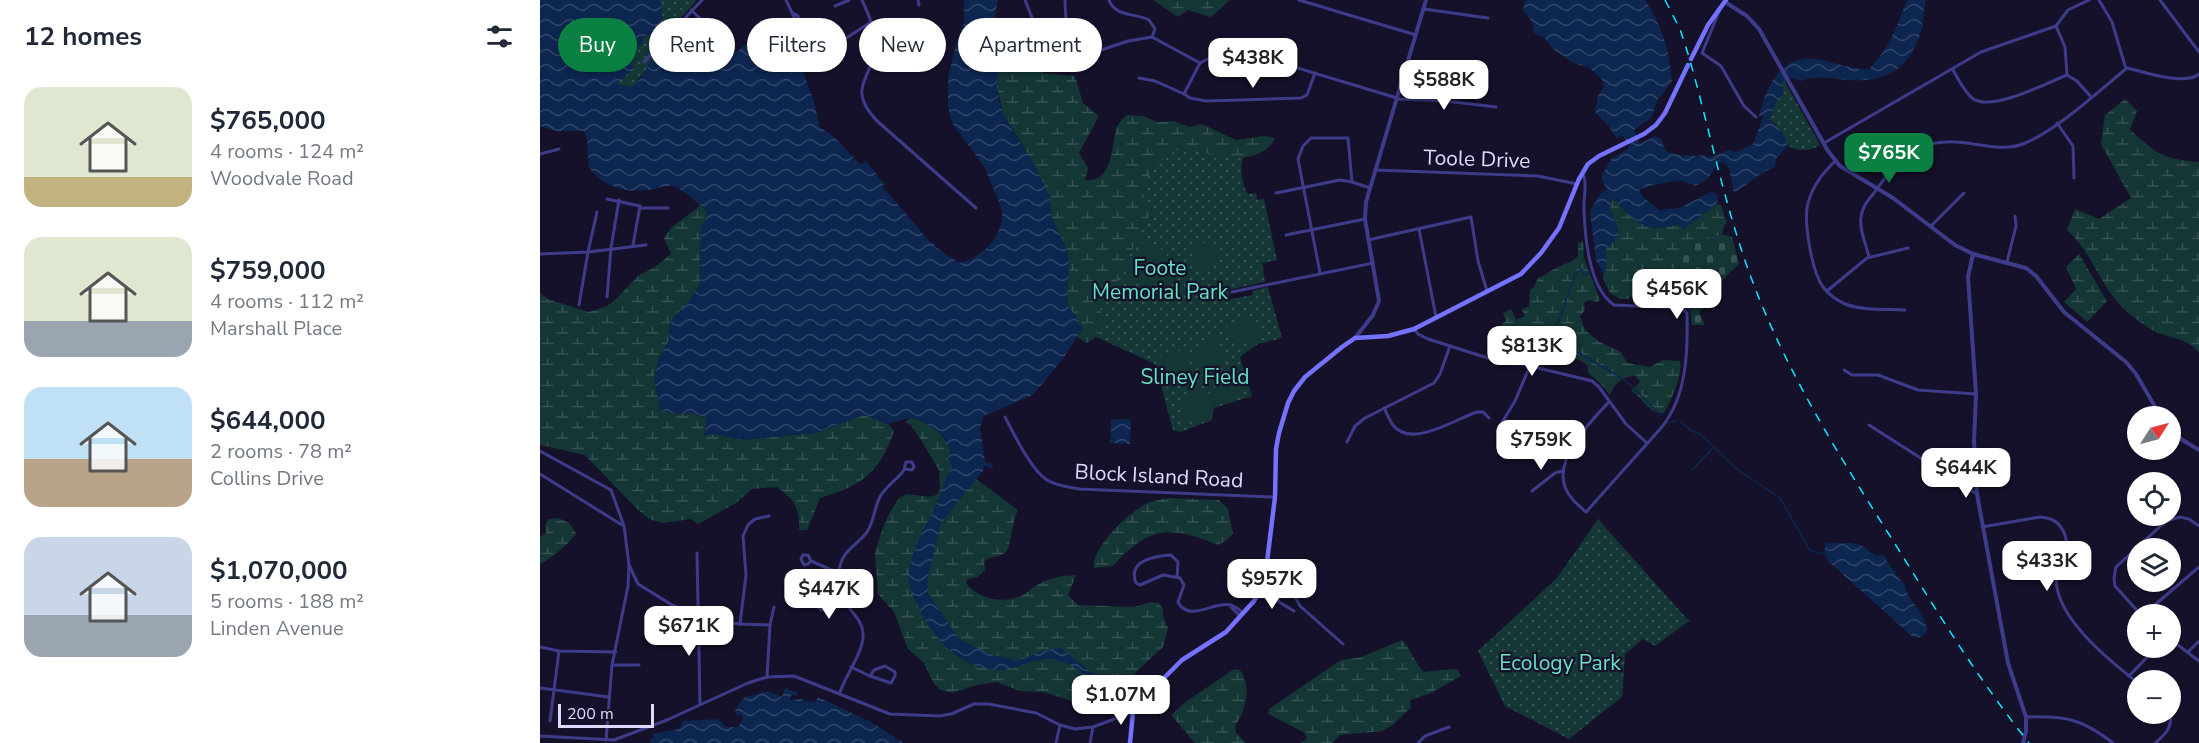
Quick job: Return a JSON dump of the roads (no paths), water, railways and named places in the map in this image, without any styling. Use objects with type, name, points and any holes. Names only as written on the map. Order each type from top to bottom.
[{"type":"main road","points":[[1691,59],[1710,22],[1725,1]]},
{"type":"main road","points":[[1130,743],[1133,712],[1138,704],[1182,660],[1219,638],[1242,615],[1260,590],[1267,562],[1275,496],[1278,439],[1290,398],[1305,377],[1355,338],[1388,336],[1414,329],[1521,274],[1535,260],[1562,222],[1583,172],[1595,158],[1639,137],[1656,125],[1663,117],[1688,65]]},
{"type":"street","points":[[644,62],[702,0]]},
{"type":"street","points":[[786,0],[793,13]]},
{"type":"street","points":[[835,6],[849,0]]},
{"type":"street","points":[[862,0],[869,18]]},
{"type":"street","points":[[1025,0],[1032,18]]},
{"type":"street","points":[[1065,0],[1066,22],[1069,28],[1095,49],[1101,50],[1128,41],[1152,37],[1200,63]]},
{"type":"street","points":[[1109,0],[1116,10],[1149,20],[1155,29],[1152,37]]},
{"type":"street","points":[[1299,0],[1416,36]]},
{"type":"street","points":[[1355,338],[1379,301],[1365,219],[1366,202],[1426,0]]},
{"type":"street","points":[[1824,143],[1981,52],[2056,26],[2068,10],[2089,0]]},
{"type":"street","points":[[2099,0],[2112,22],[2126,69]]},
{"type":"street","points":[[2160,0],[2199,52]]},
{"type":"street","points":[[1725,1],[1747,16],[1759,29],[1824,143],[1840,166],[1893,198],[1955,245],[1973,254],[2026,268],[2036,276],[2064,312],[2126,362],[2136,374],[2155,406]]},
{"type":"street","points":[[1721,8],[1702,52],[1721,66],[1744,106],[1756,117]]},
{"type":"street","points":[[1424,9],[1488,18]]},
{"type":"street","points":[[691,10],[700,18]]},
{"type":"street","points":[[2056,26],[2065,47],[2067,75]]},
{"type":"street","points":[[1184,94],[1200,63],[1219,52],[1241,51],[1397,99],[1445,101],[1496,107]]},
{"type":"street","points":[[1869,257],[1860,219],[1863,208],[1888,172],[1904,157],[1929,145],[1946,142],[2009,147],[2021,144],[2039,136],[2126,69],[2179,79],[2190,79],[2199,74]]},
{"type":"street","points":[[1953,70],[1971,97],[1979,101],[1996,102],[2067,75]]},
{"type":"street","points":[[867,72],[861,90],[867,108],[876,120],[976,208]]},
{"type":"street","points":[[1139,78],[1155,81],[1190,98],[1206,101],[1305,97],[1315,73]]},
{"type":"street","points":[[2067,75],[2077,81],[2091,97]]},
{"type":"street","points":[[2057,123],[2073,146],[2074,178]]},
{"type":"street","points":[[1320,273],[1298,159],[1303,146],[1311,138],[1348,138],[1352,182]]},
{"type":"street","points":[[540,154],[559,149]]},
{"type":"street","points":[[1836,161],[1820,176],[1808,202],[1806,215],[1814,262],[1823,287],[1845,304],[1905,310]]},
{"type":"street","name":"Toole Drive","points":[[1376,170],[1550,177],[1577,184]]},
{"type":"street","points":[[1583,172],[1586,184],[1584,209],[1588,258],[1606,300],[1614,305],[1682,308],[1687,313],[1688,334],[1682,381],[1670,414],[1586,512],[1569,495],[1564,485],[1562,471],[1580,434],[1609,402]]},
{"type":"street","points":[[1276,192],[1340,180],[1370,188]]},
{"type":"street","points":[[1931,226],[1954,206],[1964,193]]},
{"type":"street","points":[[607,199],[619,200],[640,208],[668,208]]},
{"type":"street","points":[[607,297],[611,248],[619,200]]},
{"type":"street","points":[[633,245],[640,208]]},
{"type":"street","points":[[579,305],[597,212]]},
{"type":"street","points":[[2007,262],[2016,226],[2015,216]]},
{"type":"street","points":[[1368,240],[1471,217],[1478,261],[1487,293]]},
{"type":"street","points":[[1286,235],[1365,219]]},
{"type":"street","points":[[1419,228],[1437,318]]},
{"type":"street","points":[[540,254],[588,252],[646,245]]},
{"type":"street","points":[[1827,291],[1869,257],[1908,248]]},
{"type":"street","points":[[1973,254],[1968,277],[1976,394],[1974,441],[1977,494],[2008,663],[2026,717],[2023,743]]},
{"type":"street","points":[[1232,292],[1373,263]]},
{"type":"street","points":[[1414,329],[1422,336],[1491,359],[1592,381],[1626,424],[1647,443]]},
{"type":"street","points":[[1347,442],[1359,422],[1434,383],[1439,376],[1450,346]]},
{"type":"street","points":[[1500,426],[1515,401],[1530,366]]},
{"type":"street","points":[[1844,370],[1852,375],[1878,375],[1918,390],[1976,394]]},
{"type":"street","points":[[1384,408],[1394,426],[1408,435],[1425,432],[1477,412],[1483,412],[1489,418]]},
{"type":"street","name":"Block Island Road","points":[[1005,417],[1024,452],[1040,473],[1045,479],[1063,487],[1275,496]]},
{"type":"street","points":[[1869,425],[1977,494]]},
{"type":"street","points":[[2181,439],[2199,450]]},
{"type":"street","points":[[540,451],[611,490],[624,526],[629,565],[628,586],[612,665],[606,740]]},
{"type":"street","points":[[839,693],[861,645],[863,635],[860,625],[843,601],[838,587],[838,573],[848,549],[870,528],[880,496],[905,469]]},
{"type":"street","points":[[1532,491],[1555,473],[1562,471]]},
{"type":"street","points":[[540,474],[624,526]]},
{"type":"street","points":[[740,624],[746,575],[742,536],[748,525],[755,519],[769,516]]},
{"type":"street","points":[[1982,527],[2040,517],[2049,518],[2058,523],[2066,536],[2067,544],[2057,576],[2056,587],[2061,603],[2091,642],[2127,674]]},
{"type":"street","points":[[2132,604],[2115,586],[2116,567],[2166,521],[2180,517],[2189,519],[2199,526]]},
{"type":"street","points":[[696,553],[700,704]]},
{"type":"street","points":[[1177,577],[1178,562],[1171,555],[1147,558],[1137,566],[1134,573],[1136,583],[1140,585],[1163,574],[1180,578],[1184,585],[1178,602],[1186,610],[1197,611],[1229,605],[1242,615]]},
{"type":"street","points":[[811,561],[850,579],[853,586],[852,593],[828,610],[820,610],[816,605]]},
{"type":"street","points":[[1267,562],[1275,565],[1283,573],[1300,606],[1343,644]]},
{"type":"street","points":[[629,565],[638,584],[672,605],[685,610],[698,611],[717,621],[770,625]]},
{"type":"street","points":[[2155,604],[2199,567]]},
{"type":"street","points":[[1260,590],[1294,611]]},
{"type":"street","points":[[767,677],[770,625],[774,607]]},
{"type":"street","points":[[2188,652],[2199,641]]},
{"type":"street","points":[[540,647],[559,651],[616,652]]},
{"type":"street","points":[[2181,647],[2199,661]]},
{"type":"street","points":[[550,721],[559,651]]},
{"type":"street","points":[[2135,670],[2146,658]]},
{"type":"street","points":[[612,665],[639,665]]},
{"type":"street","points":[[851,667],[870,676],[891,683],[895,672],[885,666],[874,670],[870,676]]},
{"type":"street","points":[[540,735],[614,740],[767,677],[794,676],[890,714],[939,716],[951,714],[974,704],[989,704],[1036,713],[1060,725],[1075,729],[1093,727],[1133,712]]},
{"type":"street","points":[[540,688],[609,697]]},
{"type":"street","points":[[2026,717],[2055,717],[2078,721],[2095,729],[2113,743]]},
{"type":"street","points":[[2155,743],[2169,730],[2171,724]]},
{"type":"street","points":[[1056,743],[1060,725]]},
{"type":"street","points":[[1418,743],[1425,736],[1449,726]]},
{"type":"street","points":[[1090,743],[1093,727]]},
{"type":"water","points":[[540,0],[660,0],[663,18],[649,18],[649,35],[645,35],[643,42],[637,48],[637,18],[558,18],[558,72],[630,72],[616,84],[632,87],[643,75],[649,63],[649,72],[735,72],[735,52],[747,44],[747,72],[803,72],[820,127],[834,137],[861,165],[866,161],[884,184],[882,186],[931,243],[933,242],[934,246],[959,263],[976,256],[996,237],[1002,219],[1002,210],[985,168],[952,123],[948,107],[948,78],[958,39],[958,72],[997,72],[1000,105],[1007,122],[1032,161],[1049,195],[1052,218],[1068,253],[1067,298],[1069,307],[1083,328],[1062,360],[1033,395],[984,416],[980,427],[985,462],[993,464],[992,468],[984,466],[983,471],[941,523],[928,576],[928,593],[957,636],[965,642],[990,654],[1017,661],[1043,651],[1061,648],[1113,689],[1136,702],[1114,696],[1078,670],[1057,660],[1041,660],[1003,670],[982,668],[958,657],[939,640],[912,594],[909,572],[917,544],[952,467],[948,459],[951,450],[941,434],[919,419],[910,418],[888,424],[864,415],[815,433],[741,440],[716,434],[704,436],[707,418],[692,413],[678,414],[660,410],[654,378],[659,358],[669,340],[670,322],[690,300],[700,284],[701,227],[706,219],[706,210],[673,186],[631,190],[608,184],[589,168],[584,131],[556,131],[540,126]]},
{"type":"water","points":[[964,0],[998,0],[995,18],[964,18]]},
{"type":"water","points":[[1525,0],[1645,0],[1664,40],[1672,82],[1658,99],[1651,118],[1634,130],[1640,144],[1654,136],[1661,139],[1668,152],[1710,157],[1729,150],[1736,152],[1753,144],[1764,115],[1759,116],[1764,98],[1773,80],[1785,66],[1803,59],[1812,59],[1869,69],[1887,45],[1907,0],[1926,0],[1922,28],[1916,45],[1902,65],[1893,72],[1872,79],[1818,78],[1801,81],[1791,77],[1782,82],[1783,93],[1775,103],[1769,120],[1781,131],[1788,146],[1776,159],[1775,167],[1759,175],[1734,193],[1729,168],[1724,163],[1718,163],[1708,179],[1695,186],[1676,181],[1639,190],[1642,196],[1659,210],[1679,208],[1713,191],[1718,197],[1717,204],[1683,229],[1679,225],[1660,228],[1647,226],[1635,220],[1617,201],[1612,200],[1610,209],[1619,231],[1614,242],[1605,249],[1607,257],[1605,276],[1596,261],[1590,211],[1600,194],[1607,189],[1602,175],[1612,158],[1628,149],[1629,146],[1623,136],[1616,138],[1608,125],[1595,112],[1598,96],[1604,87],[1602,80],[1590,68],[1573,63],[1552,48],[1544,37],[1534,33],[1532,22],[1523,10]]},
{"type":"water","points":[[1111,420],[1131,421],[1130,444],[1109,443]]},
{"type":"water","points":[[1826,543],[1856,544],[1877,556],[1882,554],[1904,583],[1909,596],[1923,618],[1927,631],[1924,635],[1919,638],[1913,637],[1829,562],[1824,553]]},
{"type":"water","points":[[785,688],[797,693],[797,696],[790,697],[790,700],[803,699],[815,702],[818,697],[871,722],[904,743],[651,743],[650,740],[654,738],[652,734],[679,729],[683,721],[718,719],[727,727],[738,727],[743,719],[742,715],[737,715],[735,711],[743,698],[768,691],[782,697]]},
{"type":"waterway","points":[[1589,273],[1584,275],[1582,269],[1575,274],[1556,324],[1557,336],[1567,346],[1625,380],[1661,415]]},
{"type":"waterway","points":[[1668,423],[1676,421]]},
{"type":"waterway","points":[[1681,422],[1700,434],[1738,470],[1780,498],[1811,551],[1826,554]]},
{"type":"waterway","points":[[1692,470],[1713,448]]},
{"type":"railway","points":[[1665,0],[1680,29],[1689,57],[1742,253],[1782,349],[1817,417],[1928,597],[1976,671],[2029,743]]},
{"type":"park label","name":"Foote Memorial Park","points":[[1160,280]]},
{"type":"park label","name":"Sliney Field","points":[[1195,377]]},
{"type":"park label","name":"Ecology Park","points":[[1560,663]]}]
